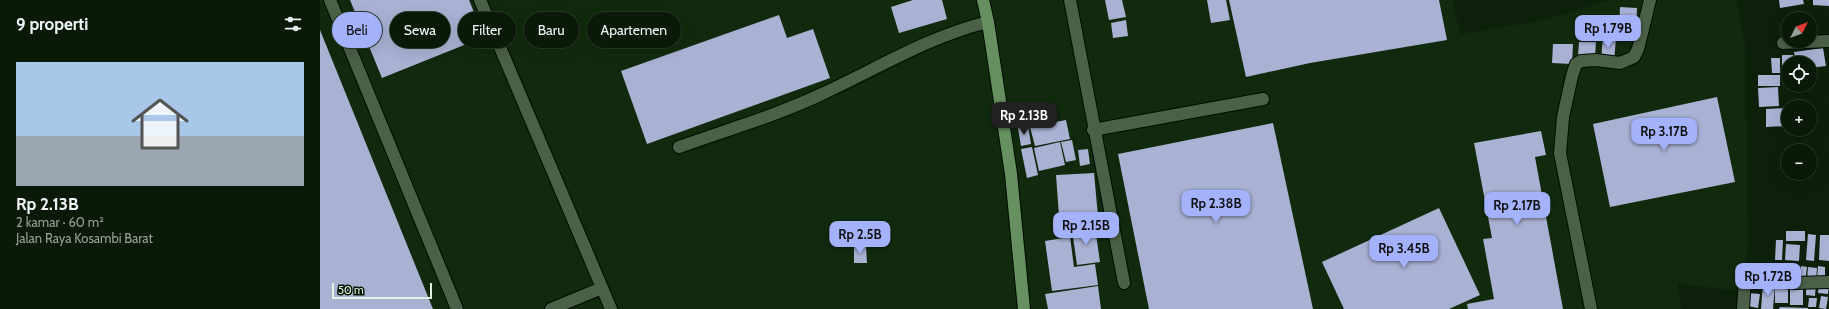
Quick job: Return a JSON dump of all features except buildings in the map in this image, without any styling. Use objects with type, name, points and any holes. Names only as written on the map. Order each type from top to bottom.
[{"type":"main road","points":[[983,0],[988,22],[1010,174],[1024,309]]},
{"type":"street","points":[[330,0],[457,309]]},
{"type":"street","points":[[480,0],[611,309]]},
{"type":"street","points":[[1070,0],[1093,130],[1124,283]]},
{"type":"street","points":[[1591,309],[1560,153],[1565,103],[1573,69],[1576,64],[1582,61],[1596,60],[1620,63],[1634,57],[1637,54],[1650,0]]},
{"type":"street","points":[[679,147],[787,109],[824,94],[927,43],[972,26],[988,22]]},
{"type":"street","points":[[1817,42],[1829,41]]},
{"type":"street","points":[[1093,130],[1263,99]]},
{"type":"street","points":[[1743,309],[1745,279],[1796,283],[1829,282]]},
{"type":"street","points":[[551,309],[602,288]]},
{"type":"shaded area","points":[[320,0],[1452,0],[1460,34],[1544,20],[1611,0],[1737,0],[1745,45],[1748,247],[1741,291],[1678,284],[1681,309],[320,309]]}]
